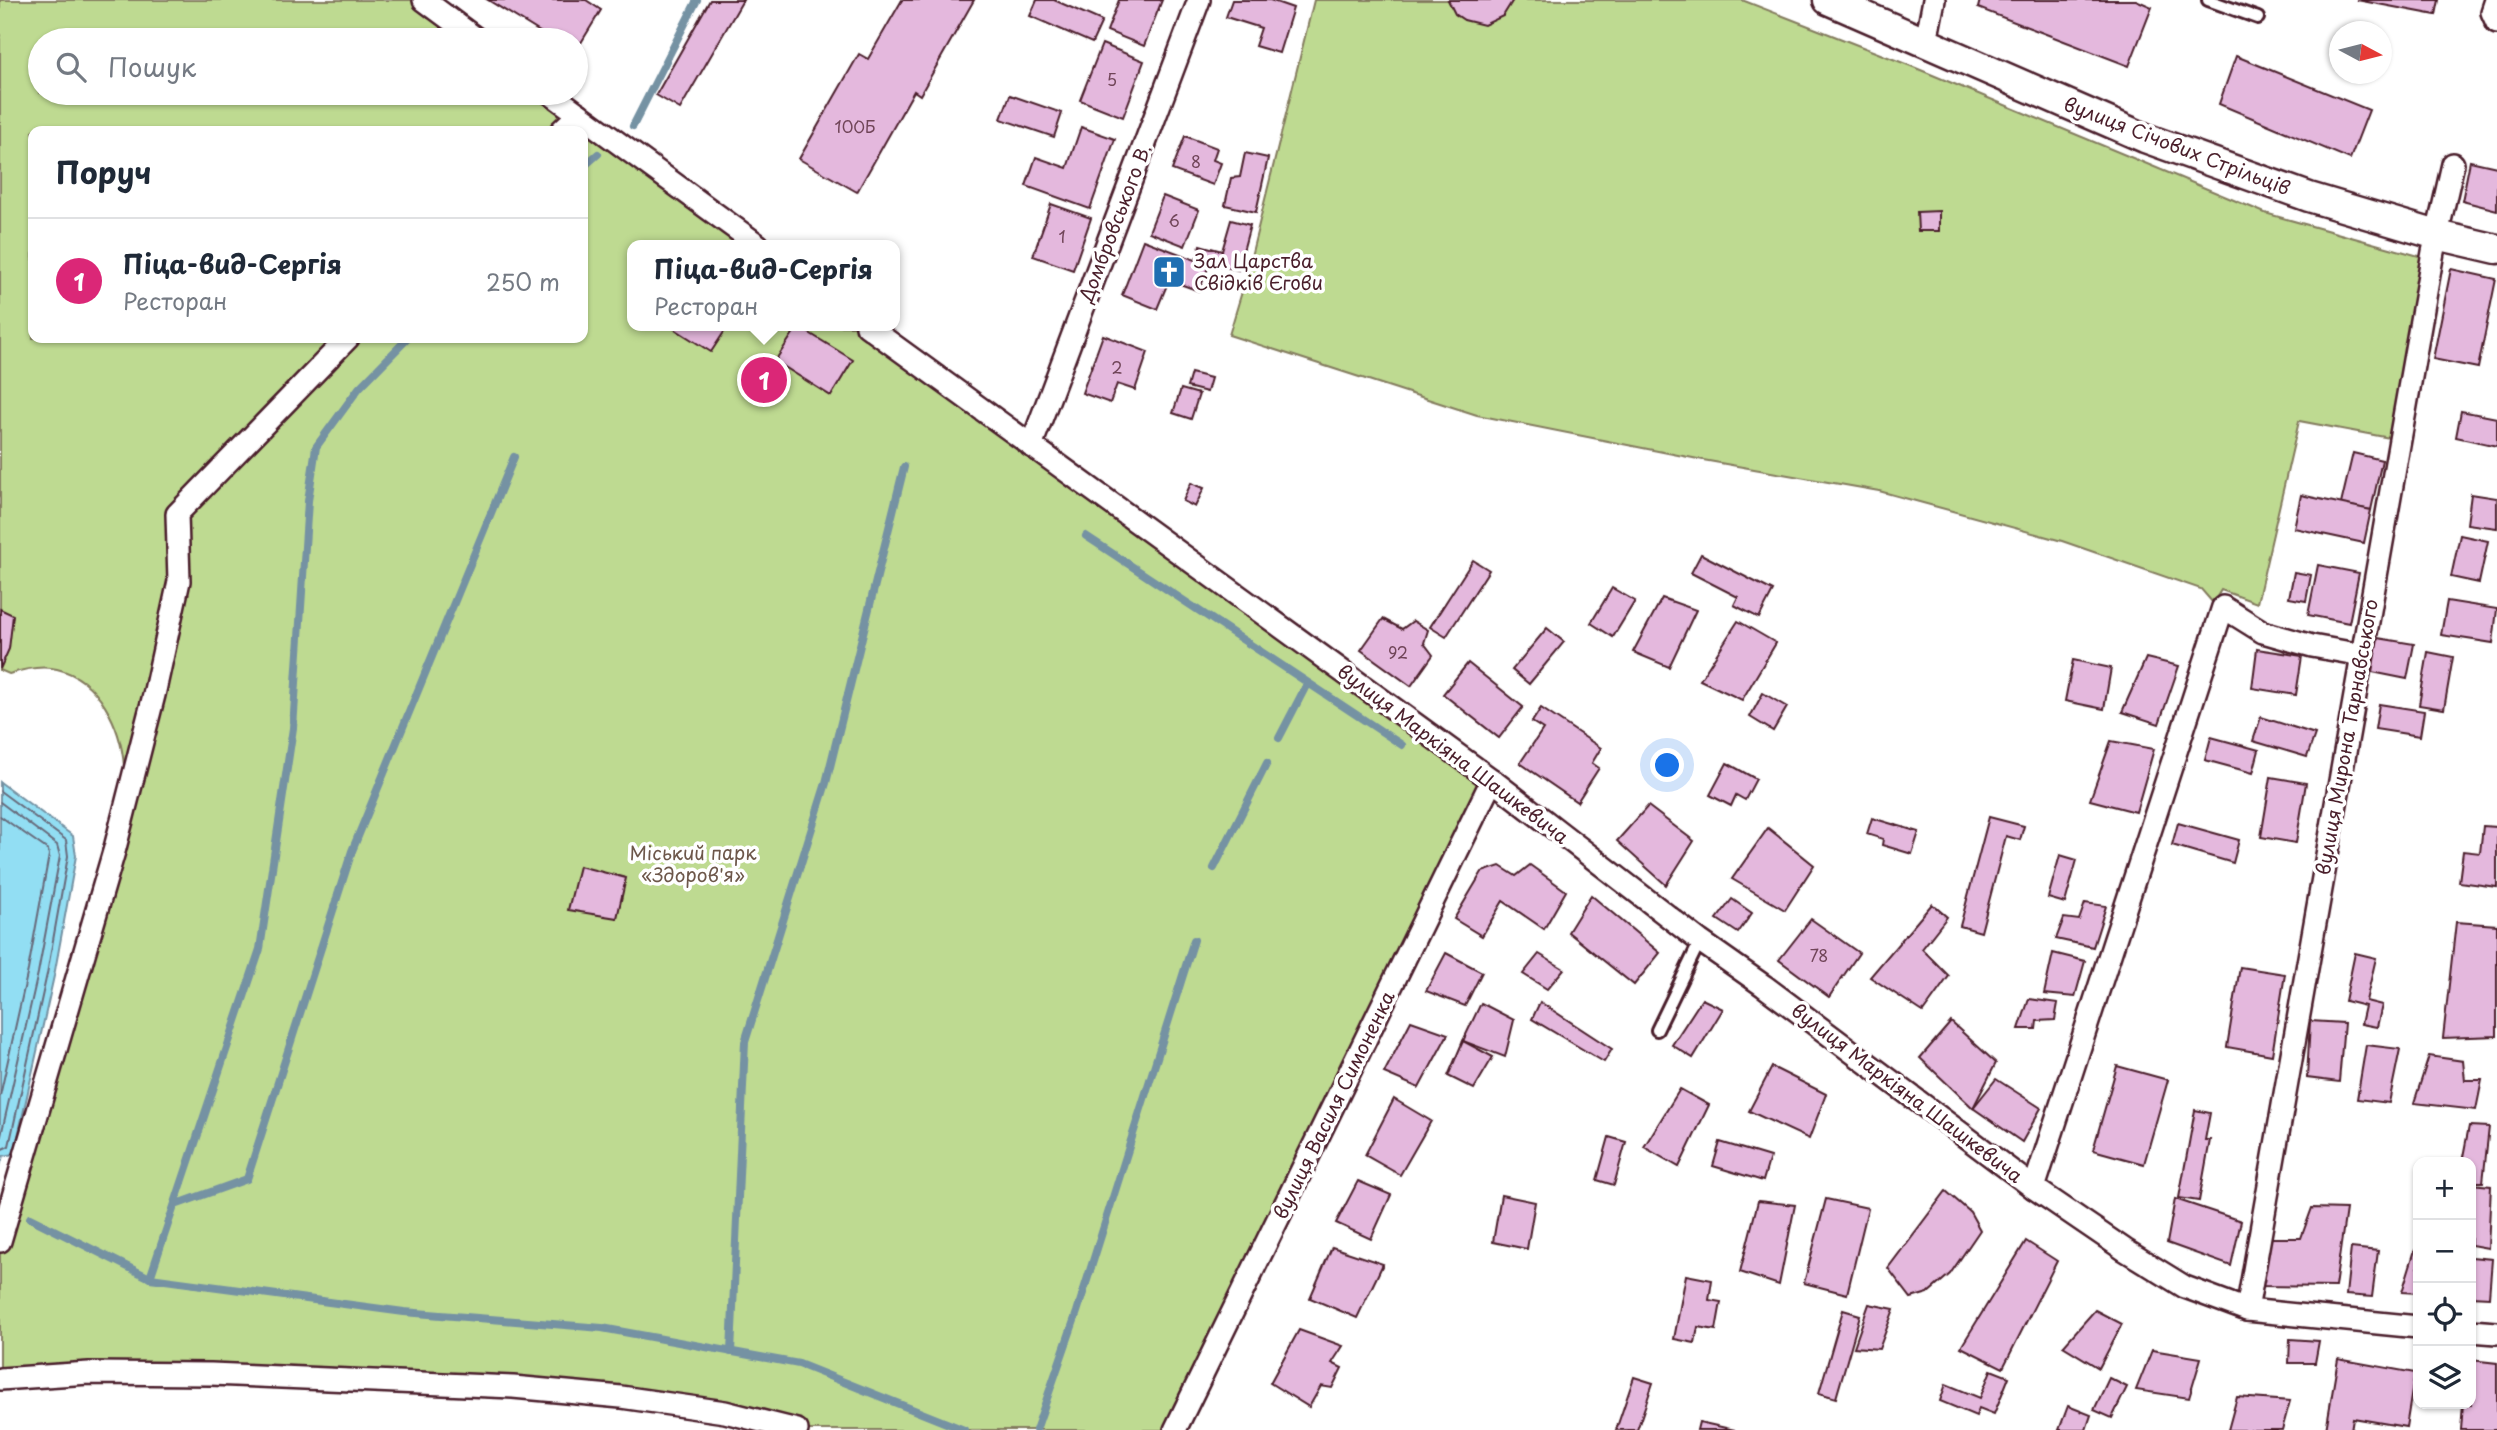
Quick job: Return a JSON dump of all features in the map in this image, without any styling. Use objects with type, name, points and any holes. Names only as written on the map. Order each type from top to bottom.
[{"type":"street","points":[[424,0],[462,28]]},
{"type":"street","name":"Домбровського В.","points":[[1031,446],[1199,0]]},
{"type":"street","name":"вулиця Січових Стрільців","points":[[1828,0],[2145,138],[2309,197],[2437,235],[2497,249]]},
{"type":"street","points":[[1926,42],[1934,0]]},
{"type":"street","points":[[2496,0],[2492,12],[2497,23]]},
{"type":"street","points":[[567,105],[751,240]]},
{"type":"street","points":[[566,126],[579,114]]},
{"type":"street","name":"вулиця Мирона Тарнавського","points":[[2247,1310],[2437,235],[2453,164]]},
{"type":"street","name":"вулиця Маркіяна Шашкевича","points":[[874,331],[1492,780],[1700,941],[2034,1188],[2185,1287],[2247,1310],[2413,1327]]},
{"type":"street","points":[[0,1241],[115,848],[154,695],[179,581],[177,514],[343,343]]},
{"type":"street","name":"вулиця Маркіяна Шашкевича","points":[[2034,1188],[2220,602],[2263,632],[2312,646],[2362,655]]},
{"type":"street","name":"вулиця Василя Симоненка","points":[[1175,1430],[1492,780]]},
{"type":"street","points":[[2476,1331],[2497,1333]]},
{"type":"street","points":[[0,1379],[89,1373],[211,1374],[485,1386],[621,1398],[724,1412],[797,1430]]},
{"type":"lane","points":[[2208,0],[2258,18]]},
{"type":"lane","points":[[1657,1030],[1700,941]]},
{"type":"green space","name":"Міський парк «Здоров'я»","points":[[0,0],[424,0],[462,28],[28,28],[28,105],[566,105],[751,240],[627,240],[627,331],[874,331],[1492,780],[1181,1430],[797,1430],[513,1387],[0,1379],[0,1241],[122,821],[125,780],[122,751],[113,721],[96,694],[85,683],[72,674],[45,667],[9,674],[0,670]]},
{"type":"green space","points":[[1314,0],[1742,0],[1911,66],[2265,213],[2426,258],[2390,438],[2299,421],[2257,603],[2221,590],[2213,603],[2201,589],[2062,541],[1879,491],[1703,460],[1477,415],[1229,335],[1244,285]]},
{"type":"water","points":[[0,782],[73,836],[76,856],[54,976],[14,1154],[3,1156],[0,1166]]},
{"type":"building","points":[[488,0],[586,0],[601,10],[588,31],[588,28],[534,28]]},
{"type":"building","points":[[710,0],[743,0],[680,109],[656,95]]},
{"type":"building","points":[[902,0],[974,0],[920,95],[914,91],[857,192],[799,159],[859,54],[868,59]]},
{"type":"building","points":[[1037,0],[1054,0],[1102,21],[1092,43],[1030,16]]},
{"type":"building","points":[[1119,0],[1162,0],[1144,46],[1107,31]]},
{"type":"building","points":[[1232,0],[1270,0],[1293,8],[1279,53],[1255,46],[1261,28],[1226,17]]},
{"type":"building","points":[[1448,0],[1513,0],[1503,16],[1484,25],[1464,20],[1455,14]]},
{"type":"building","points":[[1980,0],[2136,0],[2152,7],[2129,66],[1978,8]]},
{"type":"building","points":[[2357,0],[2439,0],[2436,15]]},
{"type":"building","points":[[1102,44],[1144,61],[1123,117],[1080,100]]},
{"type":"building","points":[[2236,56],[2369,110],[2350,159],[2219,104]]},
{"type":"building","points":[[1010,95],[1062,113],[1054,137],[1001,119]]},
{"type":"building","points":[[1081,127],[1115,139],[1090,209],[1026,186],[1036,157],[1067,168]]},
{"type":"building","points":[[1185,136],[1217,148],[1213,160],[1221,163],[1213,185],[1172,170]]},
{"type":"building","points":[[1245,153],[1268,158],[1256,212],[1225,205],[1231,178],[1240,177]]},
{"type":"building","points":[[2470,161],[2497,167],[2497,210],[2462,201]]},
{"type":"building","points":[[1163,196],[1199,210],[1185,246],[1149,232]]},
{"type":"building","points":[[1051,204],[1091,218],[1073,270],[1033,256]]},
{"type":"building","points":[[1939,211],[1939,231],[1918,231],[1917,212]]},
{"type":"building","points":[[1231,220],[1250,225],[1238,270],[1196,260],[1200,245],[1222,251]]},
{"type":"building","name":"Зал Царства Свідків Єгови","points":[[1143,240],[1209,265],[1199,291],[1169,280],[1157,309],[1122,295]]},
{"type":"building","points":[[2451,269],[2496,279],[2478,368],[2433,359]]},
{"type":"building","points":[[678,331],[725,331],[711,352]]},
{"type":"building","points":[[795,331],[806,331],[853,360],[831,396],[775,361]]},
{"type":"building","points":[[1103,335],[1148,352],[1135,390],[1117,384],[1110,403],[1082,393]]},
{"type":"building","points":[[1191,373],[1211,378],[1207,392],[1187,387]]},
{"type":"building","points":[[1181,389],[1199,394],[1191,419],[1173,413]]},
{"type":"building","points":[[2461,411],[2497,418],[2497,446],[2456,437]]},
{"type":"building","points":[[2353,453],[2382,460],[2371,510],[2341,504]]},
{"type":"building","points":[[1191,483],[1204,488],[1195,507],[1183,501]]},
{"type":"building","points":[[2471,494],[2497,498],[2497,528],[2467,524]]},
{"type":"building","points":[[2301,495],[2371,510],[2364,543],[2294,528]]},
{"type":"building","points":[[2460,535],[2488,541],[2479,583],[2451,577]]},
{"type":"building","points":[[1701,554],[1773,591],[1759,618],[1734,605],[1738,597],[1691,573]]},
{"type":"building","points":[[1473,560],[1489,570],[1446,637],[1430,627]]},
{"type":"building","points":[[2318,565],[2359,573],[2349,623],[2308,615]]},
{"type":"building","points":[[2294,572],[2311,575],[2306,601],[2289,598]]},
{"type":"building","points":[[1612,588],[1635,601],[1613,637],[1591,623]]},
{"type":"building","points":[[1662,598],[1696,610],[1669,667],[1633,652]]},
{"type":"building","points":[[2447,601],[2497,609],[2493,643],[2441,635]]},
{"type":"building","points":[[0,609],[13,615],[9,649],[0,669]]},
{"type":"building","points":[[1383,619],[1402,629],[1413,621],[1428,630],[1424,643],[1433,655],[1411,686],[1361,650]]},
{"type":"building","points":[[1738,621],[1776,643],[1742,700],[1700,680]]},
{"type":"building","points":[[1547,628],[1564,642],[1529,684],[1512,670]]},
{"type":"building","points":[[2378,638],[2414,644],[2407,679],[2372,672]]},
{"type":"building","points":[[2257,649],[2302,656],[2296,695],[2252,688]]},
{"type":"building","points":[[2428,652],[2453,657],[2444,709],[2419,705]]},
{"type":"building","points":[[2146,658],[2179,666],[2159,724],[2122,712]]},
{"type":"building","points":[[2073,660],[2111,668],[2104,709],[2065,701]]},
{"type":"building","points":[[1468,663],[1523,707],[1499,738],[1443,694]]},
{"type":"building","points":[[1763,693],[1787,707],[1773,731],[1750,717]]},
{"type":"building","points":[[2379,704],[2424,711],[2420,736],[2375,729]]},
{"type":"building","points":[[1541,708],[1601,748],[1592,763],[1599,768],[1577,802],[1520,763],[1543,729],[1532,722]]},
{"type":"building","points":[[2261,717],[2315,734],[2307,757],[2253,741]]},
{"type":"building","points":[[2211,737],[2259,750],[2253,773],[2205,760]]},
{"type":"building","points":[[2111,741],[2154,749],[2136,812],[2090,800]]},
{"type":"building","points":[[1727,763],[1756,779],[1745,800],[1736,795],[1731,806],[1710,795]]},
{"type":"building","points":[[2271,777],[2306,783],[2296,843],[2261,837]]},
{"type":"building","points":[[1648,806],[1694,841],[1666,885],[1617,841]]},
{"type":"building","points":[[1989,817],[2024,826],[2020,840],[2006,836],[1981,932],[1960,926]]},
{"type":"building","points":[[1872,818],[1919,832],[1912,854],[1882,845],[1883,839],[1867,834]]},
{"type":"building","points":[[2178,823],[2239,840],[2233,863],[2172,845]]},
{"type":"building","points":[[2483,826],[2497,827],[2497,887],[2459,882],[2463,851],[2480,853]]},
{"type":"building","points":[[1768,828],[1814,865],[1785,910],[1732,879]]},
{"type":"building","points":[[2060,855],[2077,860],[2065,903],[2048,898]]},
{"type":"building","points":[[1530,865],[1566,891],[1544,929],[1503,901],[1482,936],[1454,919],[1482,872],[1500,866],[1516,876]]},
{"type":"building","points":[[579,866],[626,878],[617,918],[568,910]]},
{"type":"building","points":[[1591,895],[1660,953],[1634,985],[1568,932]]},
{"type":"building","points":[[1732,899],[1752,913],[1738,933],[1717,919]]},
{"type":"building","points":[[2085,903],[2106,906],[2093,947],[2056,939],[2064,918],[2079,920]]},
{"type":"building","points":[[1932,904],[1947,917],[1922,949],[1949,976],[1923,1012],[1870,977]]},
{"type":"building","points":[[1811,919],[1859,953],[1829,997],[1779,960]]},
{"type":"building","points":[[2456,922],[2497,925],[2497,1036],[2443,1038]]},
{"type":"building","points":[[1446,953],[1482,972],[1465,1006],[1426,991]]},
{"type":"building","points":[[2053,953],[2085,961],[2075,997],[2044,994]]},
{"type":"building","points":[[2355,953],[2376,958],[2366,1001],[2382,1005],[2377,1027],[2361,1024],[2365,1006],[2345,1001]]},
{"type":"building","points":[[1539,954],[1564,969],[1547,989],[1523,974]]},
{"type":"building","points":[[2240,967],[2285,974],[2272,1055],[2227,1047]]},
{"type":"building","points":[[1702,999],[1723,1009],[1693,1058],[1672,1045]]},
{"type":"building","points":[[2029,999],[2058,1003],[2055,1020],[2037,1021],[2036,1029],[2019,1029]]},
{"type":"building","points":[[1540,1002],[1612,1049],[1604,1062],[1532,1019]]},
{"type":"building","points":[[1481,1003],[1514,1020],[1505,1057],[1463,1041]]},
{"type":"building","points":[[1411,1021],[1448,1034],[1419,1088],[1384,1073]]},
{"type":"building","points":[[2310,1021],[2344,1023],[2339,1082],[2307,1078]]},
{"type":"building","points":[[1951,1022],[1996,1063],[1973,1108],[1920,1058]]},
{"type":"building","points":[[1463,1041],[1493,1057],[1474,1089],[1448,1076]]},
{"type":"building","points":[[2366,1045],[2400,1049],[2389,1103],[2357,1099]]},
{"type":"building","points":[[2429,1056],[2463,1061],[2465,1080],[2482,1080],[2476,1110],[2414,1103]]},
{"type":"building","points":[[2117,1066],[2168,1080],[2144,1164],[2093,1150]]},
{"type":"building","points":[[1772,1067],[1826,1094],[1809,1139],[1749,1111]]},
{"type":"building","points":[[1996,1079],[2041,1108],[2022,1142],[1973,1108]]},
{"type":"building","points":[[1680,1089],[1709,1105],[1679,1167],[1644,1147]]},
{"type":"building","points":[[1394,1099],[1431,1121],[1400,1175],[1365,1155]]},
{"type":"building","points":[[2195,1110],[2210,1113],[2205,1140],[2210,1140],[2199,1201],[2179,1198]]},
{"type":"building","points":[[2469,1126],[2489,1127],[2483,1182],[2476,1182],[2476,1157],[2463,1157]]},
{"type":"building","points":[[1609,1137],[1626,1142],[1614,1185],[1597,1180]]},
{"type":"building","points":[[1720,1142],[1770,1157],[1763,1181],[1713,1166]]},
{"type":"building","points":[[1358,1181],[1391,1195],[1371,1239],[1336,1223]]},
{"type":"building","points":[[2476,1184],[2491,1186],[2488,1248],[2476,1246]]},
{"type":"building","points":[[1946,1191],[1970,1212],[1980,1230],[1950,1274],[1928,1293],[1911,1298],[1888,1268]]},
{"type":"building","points":[[1501,1195],[1535,1202],[1527,1249],[1493,1242]]},
{"type":"building","points":[[1826,1199],[1868,1208],[1847,1294],[1804,1283]]},
{"type":"building","points":[[2175,1199],[2241,1221],[2231,1266],[2167,1243]]},
{"type":"building","points":[[1758,1201],[1795,1205],[1779,1285],[1740,1272]]},
{"type":"building","points":[[2312,1208],[2346,1209],[2335,1287],[2262,1286],[2269,1238],[2301,1238]]},
{"type":"building","points":[[2026,1241],[2057,1261],[2003,1368],[1961,1347]]},
{"type":"building","points":[[1332,1247],[1383,1264],[1357,1318],[1310,1298]]},
{"type":"building","points":[[2351,1248],[2378,1251],[2372,1297],[2346,1295]]},
{"type":"building","points":[[2413,1256],[2413,1293],[2402,1292]]},
{"type":"building","points":[[2476,1257],[2492,1259],[2489,1297],[2476,1296]]},
{"type":"building","points":[[1686,1275],[1712,1280],[1709,1300],[1721,1302],[1716,1330],[1698,1327],[1695,1343],[1674,1339]]},
{"type":"building","points":[[1869,1304],[1894,1309],[1879,1349],[1854,1347]]},
{"type":"building","points":[[1843,1310],[1860,1315],[1836,1398],[1819,1393]]},
{"type":"building","points":[[2095,1310],[2122,1324],[2099,1368],[2063,1346]]},
{"type":"building","points":[[1299,1330],[1343,1346],[1332,1363],[1342,1368],[1332,1388],[1321,1386],[1309,1407],[1270,1383]]},
{"type":"building","points":[[2290,1339],[2319,1341],[2315,1363],[2289,1363]]},
{"type":"building","points":[[2152,1350],[2201,1358],[2189,1398],[2136,1390]]},
{"type":"building","points":[[2338,1359],[2413,1373],[2406,1427],[2353,1418],[2351,1430],[2326,1430]]},
{"type":"building","points":[[2476,1361],[2497,1363],[2497,1430],[2461,1430],[2463,1409],[2476,1409]]},
{"type":"building","points":[[1991,1370],[2009,1377],[1994,1414],[1979,1408],[1976,1416],[1940,1401],[1946,1384],[1980,1398]]},
{"type":"building","points":[[1634,1377],[1653,1383],[1637,1430],[1616,1430]]},
{"type":"building","points":[[2109,1378],[2127,1387],[2112,1418],[2094,1410]]},
{"type":"building","points":[[2237,1397],[2290,1401],[2282,1430],[2228,1430]]},
{"type":"building","points":[[2068,1406],[2091,1415],[2086,1430],[2059,1430]]},
{"type":"building","points":[[1699,1422],[1735,1430],[1697,1430]]},
{"type":"waterway","points":[[633,126],[697,0]]},
{"type":"waterway","points":[[588,163],[598,154]]},
{"type":"waterway","points":[[150,1278],[260,949],[293,728],[308,501],[316,447],[359,388],[403,343]]},
{"type":"waterway","points":[[175,1205],[247,1179],[352,851],[514,457]]},
{"type":"waterway","points":[[731,1352],[745,1042],[826,783],[904,467]]},
{"type":"waterway","points":[[1086,536],[1402,745]]},
{"type":"waterway","points":[[1279,738],[1307,684]]},
{"type":"waterway","points":[[1214,868],[1267,763]]},
{"type":"waterway","points":[[1036,1430],[1077,1312],[1194,940]]},
{"type":"waterway","points":[[30,1218],[150,1278],[404,1312],[602,1328],[799,1364],[964,1430]]},
{"type":"place","name":"Зал Царства Свідків Єгови","points":[[1169,272]]},
{"type":"place","name":"Піца-вид-Сергія","points":[[764,380]]}]
